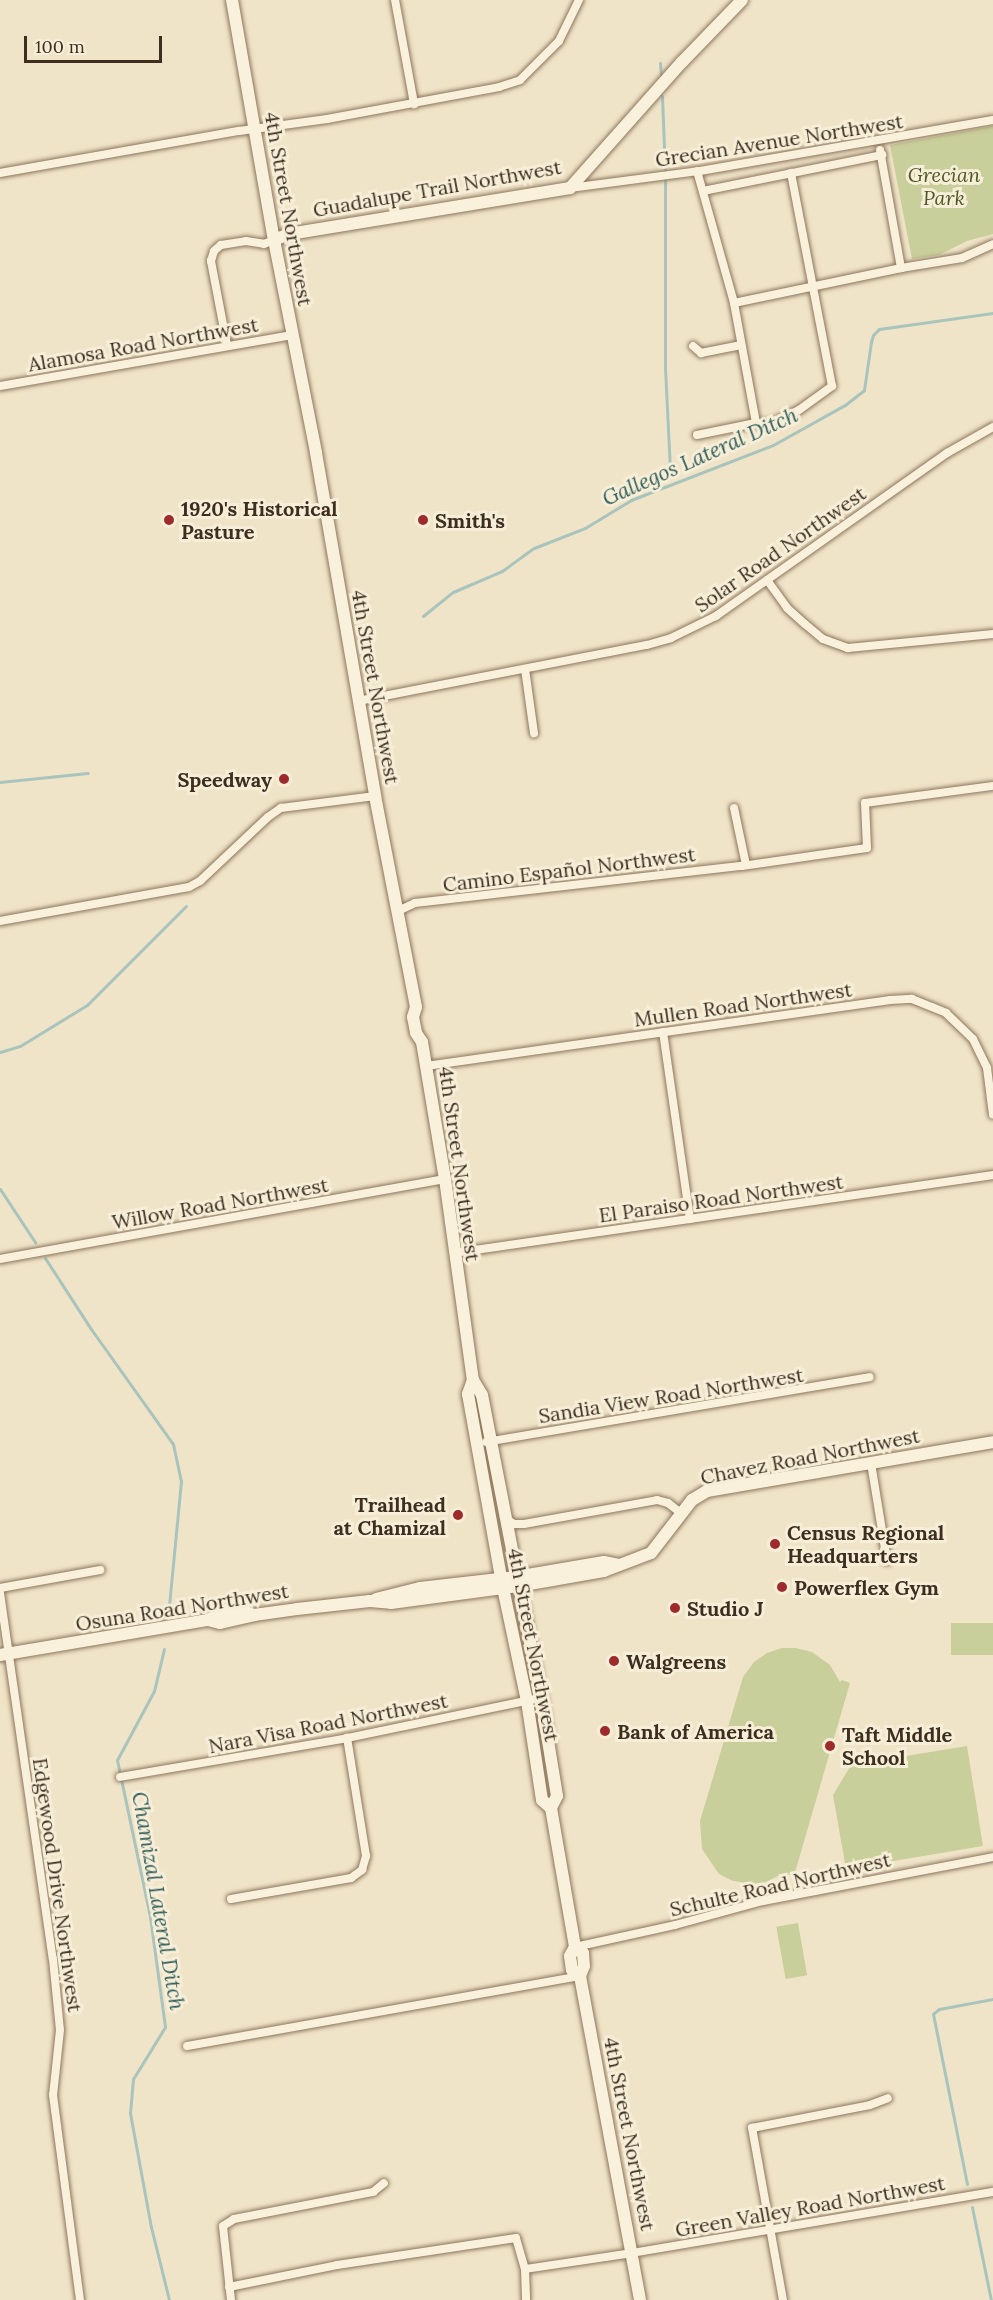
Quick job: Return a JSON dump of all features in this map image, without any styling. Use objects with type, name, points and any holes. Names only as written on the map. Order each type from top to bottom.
[{"type":"main road","name":"4th Street Northwest","points":[[232,0],[274,240],[316,453],[375,796],[416,1007],[424,1032],[422,1042],[445,1179],[473,1380],[482,1395],[492,1441],[505,1517],[510,1581],[542,1800],[551,1808]]},
{"type":"main road","name":"Guadalupe Trail Northwest","points":[[274,240],[289,234],[570,188],[682,62],[742,0]]},
{"type":"main road","name":"4th Street Northwest","points":[[473,1380],[468,1394],[483,1476],[541,1698],[557,1796],[551,1808],[575,1947],[583,1953],[585,1966],[580,1976],[640,2300]]},
{"type":"main road","name":"Chavez Road Northwest","points":[[681,1514],[697,1496],[707,1491],[993,1442]]},
{"type":"main road","name":"Osuna Road Northwest","points":[[5,1654],[208,1620],[221,1613],[240,1610],[254,1615],[369,1601],[420,1588],[604,1571],[651,1553],[681,1514]]},
{"type":"street","points":[[395,0],[414,104]]},
{"type":"street","points":[[0,173],[414,104],[500,87],[520,80],[559,41],[579,0]]},
{"type":"street","name":"Grecian Avenue Northwest","points":[[570,188],[697,171],[876,142],[993,120]]},
{"type":"street","points":[[876,142],[882,155],[901,268]]},
{"type":"street","points":[[703,191],[882,155]]},
{"type":"street","points":[[697,171],[734,303],[756,423]]},
{"type":"street","points":[[697,435],[756,423],[770,424],[799,410],[832,386],[791,173]]},
{"type":"street","points":[[227,345],[212,261],[214,251],[221,245],[246,241],[264,244],[274,240]]},
{"type":"street","points":[[734,303],[813,285],[962,258],[993,244]]},
{"type":"street","name":"Alamosa Road Northwest","points":[[0,386],[292,335]]},
{"type":"street","points":[[693,346],[701,353],[741,345]]},
{"type":"street","name":"Solar Road Northwest","points":[[358,701],[671,638],[716,616],[947,453],[993,427]]},
{"type":"street","points":[[767,580],[787,608],[804,624],[824,639],[848,648],[993,634]]},
{"type":"street","points":[[525,669],[534,733]]},
{"type":"street","name":"Camino Español Northwest","points":[[398,911],[415,903],[746,866],[867,848],[865,803],[993,786]]},
{"type":"street","points":[[0,921],[189,887],[200,881],[268,817],[281,808],[375,796]]},
{"type":"street","points":[[734,808],[746,866]]},
{"type":"street","name":"Mullen Road Northwest","points":[[426,1066],[890,1000],[912,999],[946,1013],[973,1039],[987,1068],[993,1115]]},
{"type":"street","points":[[663,1032],[690,1219]]},
{"type":"street","name":"El Paraiso Road Northwest","points":[[454,1253],[993,1175]]},
{"type":"street","name":"Willow Road Northwest","points":[[0,1259],[445,1179]]},
{"type":"street","name":"Sandia View Road Northwest","points":[[477,1443],[870,1377]]},
{"type":"street","points":[[871,1462],[887,1561]]},
{"type":"street","points":[[505,1517],[514,1524],[534,1522],[651,1500],[668,1503],[681,1514]]},
{"type":"street","points":[[0,1588],[100,1570]]},
{"type":"street","name":"Edgewood Drive Northwest","points":[[0,1593],[5,1654],[53,1959],[60,2030],[53,2095],[80,2300]]},
{"type":"street","name":"Nara Visa Road Northwest","points":[[120,1777],[347,1738],[541,1698]]},
{"type":"street","points":[[231,1899],[351,1878],[362,1870],[366,1856],[347,1738]]},
{"type":"street","name":"Schulte Road Northwest","points":[[575,1947],[682,1923],[763,1901],[993,1857]]},
{"type":"street","points":[[187,2046],[580,1976]]},
{"type":"street","points":[[783,2300],[768,2229],[752,2128],[870,2105],[888,2098]]},
{"type":"street","points":[[231,2300],[223,2226],[234,2219],[374,2192],[384,2182]]},
{"type":"street","name":"Green Valley Road Northwest","points":[[525,2269],[993,2192]]},
{"type":"street","points":[[229,2287],[359,2261],[516,2238],[525,2269],[526,2300]]},
{"type":"green space","name":"Grecian Park","points":[[993,126],[993,234],[967,241],[939,255],[912,259],[890,145]]},
{"type":"green space","points":[[951,1623],[993,1623],[993,1655],[951,1655]]},
{"type":"green space","points":[[782,1648],[796,1648],[812,1652],[830,1665],[840,1682],[842,1680],[850,1683],[794,1876],[784,1873],[766,1882],[753,1884],[733,1881],[719,1874],[702,1849],[700,1821],[743,1677],[754,1662],[767,1653]]},
{"type":"green space","points":[[967,1746],[983,1846],[846,1869],[833,1795],[851,1765]]},
{"type":"green space","points":[[798,1923],[807,1975],[786,1979],[776,1927]]},
{"type":"waterway","points":[[660,63],[661,74]]},
{"type":"waterway","points":[[662,96],[665,175],[665,368],[670,471]]},
{"type":"waterway","name":"Gallegos Lateral Ditch","points":[[423,616],[453,592],[502,571],[534,548],[585,528],[631,500],[773,445],[845,405],[864,390],[871,342],[873,335],[879,329],[993,313]]},
{"type":"waterway","points":[[0,782],[88,773]]},
{"type":"waterway","points":[[0,1052],[20,1046],[87,1005],[186,906]]},
{"type":"waterway","points":[[0,1189],[35,1242]]},
{"type":"waterway","points":[[45,1258],[91,1329],[173,1444],[181,1481],[169,1605]]},
{"type":"waterway","name":"Chamizal Lateral Ditch","points":[[164,1649],[154,1691],[117,1760],[150,1917],[165,2027],[133,2079],[130,2113],[151,2227],[169,2300]]},
{"type":"waterway","points":[[967,2184],[933,2014],[939,2009],[993,1999]]},
{"type":"waterway","points":[[972,2207],[991,2300]]},
{"type":"place","name":"1920's Historical Pasture","points":[[169,520]]},
{"type":"place","name":"Smith's","points":[[423,520]]},
{"type":"place","name":"Speedway","points":[[284,779]]},
{"type":"place","name":"Trailhead at Chamizal","points":[[458,1515]]},
{"type":"place","name":"Census Regional Headquarters","points":[[775,1544]]},
{"type":"place","name":"Powerflex Gym","points":[[782,1587]]},
{"type":"place","name":"Studio J","points":[[675,1608]]},
{"type":"place","name":"Walgreens","points":[[614,1661]]},
{"type":"place","name":"Bank of America","points":[[605,1731]]},
{"type":"place","name":"Taft Middle School","points":[[830,1746]]}]
